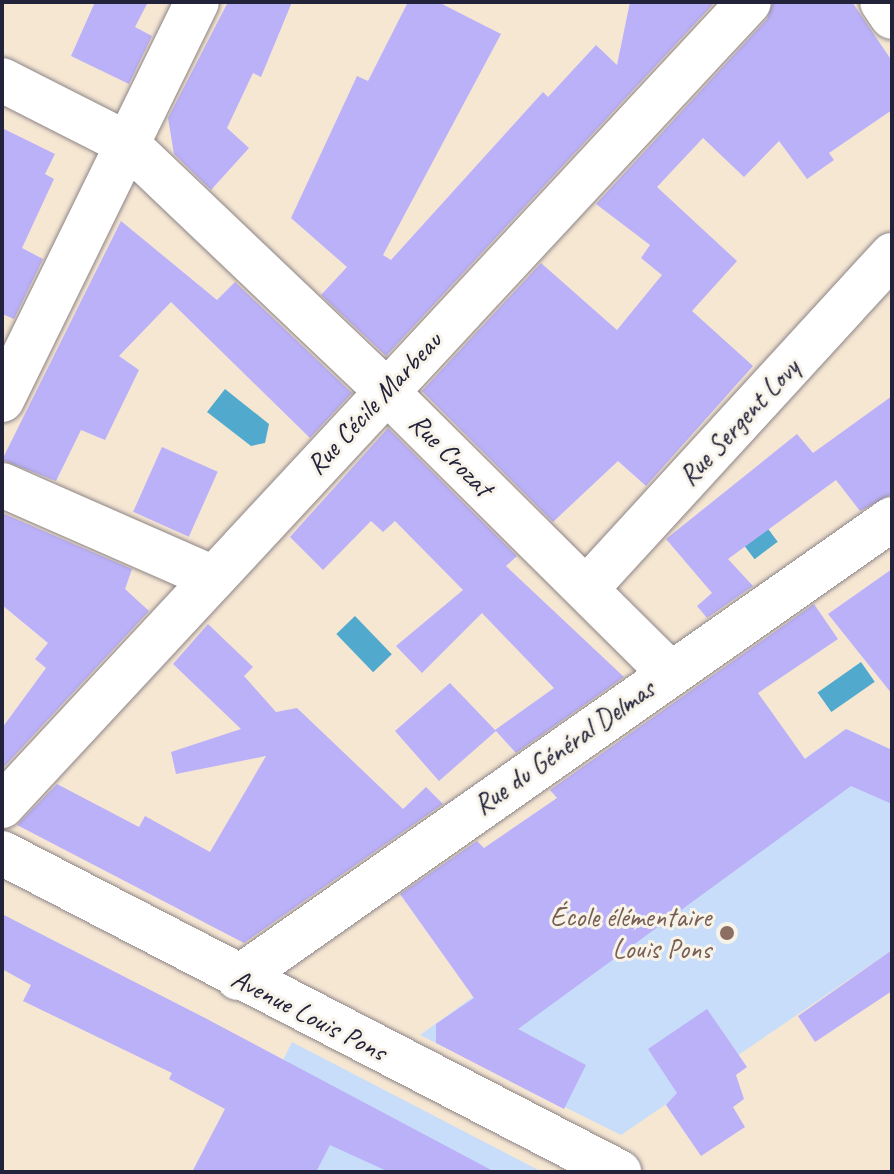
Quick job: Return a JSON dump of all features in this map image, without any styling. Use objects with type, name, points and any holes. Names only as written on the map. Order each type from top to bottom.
[{"type":"street","points":[[2,400],[197,2]]},
{"type":"street","name":"Rue Cécile Marbeau","points":[[2,806],[749,2]]},
{"type":"street","points":[[882,2],[892,17]]},
{"type":"street","name":"Rue Crozat","points":[[2,80],[126,143],[386,391],[670,673]]},
{"type":"street","name":"Rue Sergent Lovy","points":[[586,589],[892,255]]},
{"type":"street","points":[[2,485],[212,577]]},
{"type":"street","name":"Rue du Général Delmas","points":[[238,978],[892,519]]},
{"type":"street","name":"Avenue Louis Pons","points":[[2,853],[238,978],[619,1172]]},
{"type":"shaded area","name":"École élémentaire Louis Pons","points":[[846,729],[892,750],[892,950],[621,1135],[420,1035]]},
{"type":"shaded area","points":[[292,1042],[542,1172],[228,1172]]},
{"type":"water","points":[[225,389],[269,424],[265,443],[251,446],[207,412]]},
{"type":"water","points":[[741,493],[778,542],[755,559],[718,510]]},
{"type":"water","points":[[355,616],[392,654],[373,672],[336,634]]},
{"type":"water","points":[[861,662],[875,682],[831,712],[818,692]]},
{"type":"building","points":[[95,2],[148,2],[135,27],[152,36],[129,84],[71,56]]},
{"type":"building","points":[[228,2],[292,2],[261,77],[253,73],[227,128],[249,148],[211,190],[174,154],[168,118]]},
{"type":"building","points":[[408,2],[438,2],[501,34],[383,255],[391,260],[543,92],[548,97],[596,45],[617,65],[630,2],[715,2],[386,356],[321,295],[347,267],[291,218],[357,76],[368,81]]},
{"type":"building","points":[[773,2],[852,2],[892,61],[892,110],[829,153],[834,160],[807,179],[779,141],[744,177],[703,138],[657,187],[737,261],[692,311],[753,366],[646,486],[618,461],[553,522],[422,391],[541,263],[617,330],[662,275],[641,258],[650,245],[596,204],[767,19]]},
{"type":"building","points":[[2,128],[55,154],[45,174],[54,179],[22,248],[43,259],[14,319],[2,314]]},
{"type":"building","points":[[121,221],[217,300],[235,282],[352,393],[310,438],[171,302],[119,356],[139,370],[105,440],[81,430],[56,481],[2,460]]},
{"type":"building","points":[[892,396],[892,494],[860,511],[836,480],[728,559],[753,586],[707,618],[697,606],[712,593],[666,539],[797,434],[813,453]]},
{"type":"building","points":[[388,428],[517,556],[506,566],[624,677],[516,753],[496,731],[439,781],[395,731],[450,683],[495,730],[554,688],[482,613],[422,673],[396,646],[463,590],[395,521],[383,532],[371,521],[323,570],[290,537]]},
{"type":"building","points":[[162,447],[218,472],[189,537],[133,512]]},
{"type":"building","points":[[2,513],[132,569],[125,589],[149,611],[2,769],[2,728],[46,668],[35,659],[48,643],[2,605]]},
{"type":"building","points":[[892,569],[892,694],[828,614]]},
{"type":"building","points":[[814,604],[838,639],[758,693],[805,759],[846,729],[892,750],[892,804],[851,786],[518,1029],[586,1065],[564,1109],[436,1043],[436,1024],[474,998],[400,894],[477,841],[484,848],[557,798],[550,790]]},
{"type":"building","points":[[208,624],[253,667],[244,676],[276,712],[297,708],[403,809],[426,787],[443,804],[244,943],[17,825],[57,784],[139,827],[145,816],[210,852],[266,756],[176,774],[171,752],[241,729],[173,664]]},
{"type":"building","points":[[2,914],[495,1172],[389,1172],[330,1145],[316,1172],[192,1172],[225,1109],[169,1079],[172,1073],[23,1001],[31,985],[2,969]]},
{"type":"building","points":[[892,950],[892,991],[815,1042],[798,1016]]},
{"type":"building","points":[[707,1009],[747,1067],[736,1075],[744,1099],[733,1107],[745,1127],[701,1156],[666,1105],[677,1093],[648,1049]]},
{"type":"place","name":"École élémentaire Louis Pons","points":[[727,933]]}]
